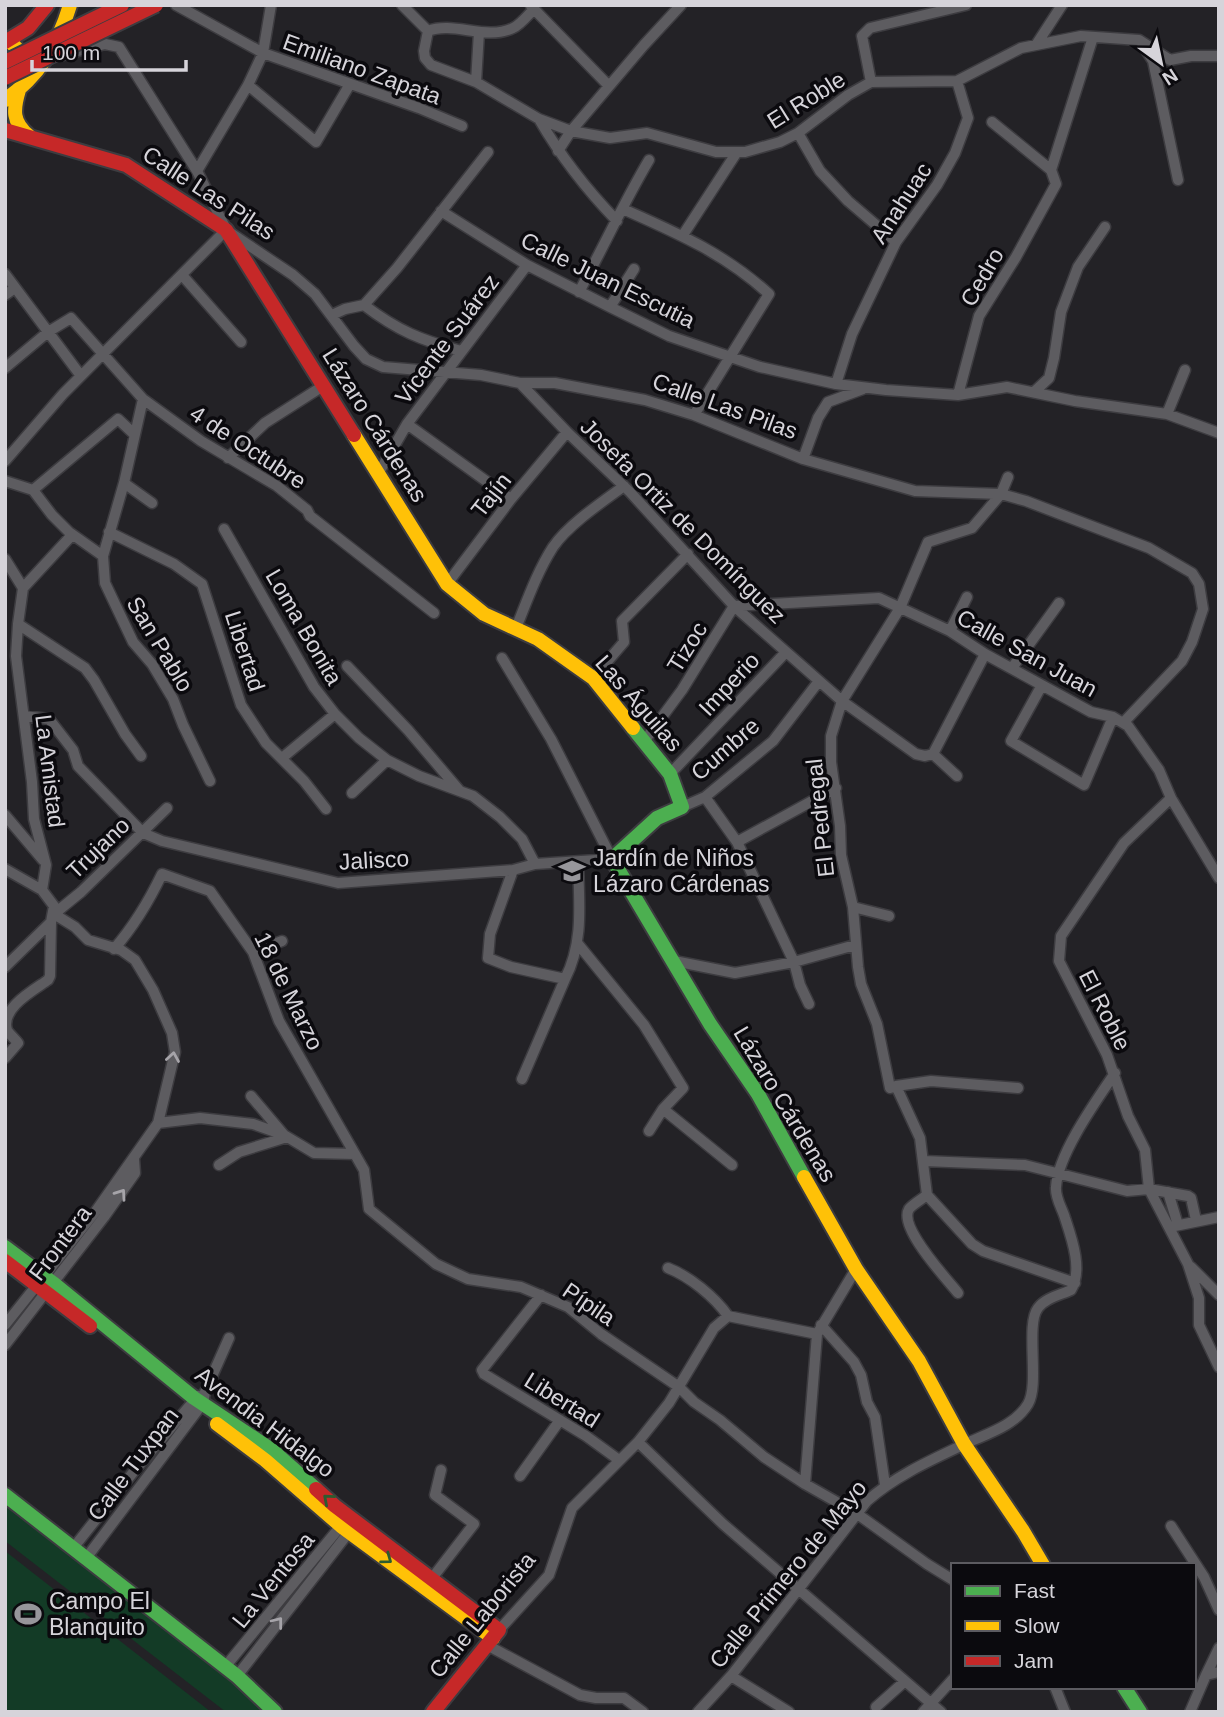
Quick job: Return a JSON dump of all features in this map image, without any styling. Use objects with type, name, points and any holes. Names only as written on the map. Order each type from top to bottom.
[{"type":"street","points":[[36,141],[16,124],[12,108],[19,91],[22,60],[19,51],[7,41],[36,20],[47,5]]},
{"type":"street","points":[[5,100],[19,91],[51,54],[64,31],[70,5]]},
{"type":"street","points":[[5,62],[122,5]]},
{"type":"street","points":[[5,78],[156,5]]},
{"type":"street","name":"Emiliano Zapata","points":[[176,5],[263,53],[462,126]]},
{"type":"street","points":[[197,170],[248,85],[263,53],[271,5]]},
{"type":"street","points":[[402,5],[428,32],[436,28],[479,32],[513,28],[532,7],[609,86]]},
{"type":"street","points":[[558,151],[609,86],[681,5]]},
{"type":"street","points":[[871,82],[862,36],[870,28],[966,5]]},
{"type":"street","points":[[1036,45],[1062,5]]},
{"type":"street","name":"El Roble","points":[[428,32],[424,51],[425,58],[431,65],[476,82],[539,119],[572,131],[610,138],[647,133],[716,152],[745,152],[780,142],[798,133],[828,109],[871,82],[957,81],[1021,48],[1081,36],[1139,40]]},
{"type":"street","points":[[476,82],[479,32]]},
{"type":"street","points":[[992,122],[1051,170],[1093,37]]},
{"type":"street","points":[[1139,40],[1170,60],[1191,55],[1219,56]]},
{"type":"street","points":[[1139,40],[1153,61],[1178,180]]},
{"type":"street","points":[[5,461],[80,376],[226,230],[197,170],[118,47],[105,44],[22,60]]},
{"type":"street","name":"Anahuac","points":[[836,384],[852,334],[896,242],[937,185],[955,153],[968,118],[957,81]]},
{"type":"street","points":[[248,85],[316,142],[350,84]]},
{"type":"street","points":[[539,119],[558,151],[595,198],[618,221]]},
{"type":"street","name":"Calle Las Pilas","points":[[5,130],[126,166],[293,275],[315,294],[366,359],[383,367],[481,375],[520,383],[555,383],[645,400],[694,415],[803,458],[915,491],[1001,494],[1027,501],[1149,548],[1192,573],[1199,584],[1203,609],[1192,642],[1182,661],[1123,723]]},
{"type":"street","points":[[798,133],[820,171],[848,201],[896,242]]},
{"type":"street","points":[[332,316],[345,309],[364,305],[397,268],[488,152]]},
{"type":"street","points":[[683,235],[737,152]]},
{"type":"street","points":[[579,292],[649,160]]},
{"type":"street","name":"Cedro","points":[[958,395],[979,316],[1016,257],[1056,184],[1051,170]]},
{"type":"street","points":[[623,209],[683,235],[732,262],[769,294],[694,415]]},
{"type":"street","name":"Calle Juan Escutia","points":[[441,211],[527,265],[579,292],[669,336],[760,368],[867,388],[958,395],[1007,387],[1075,401],[1167,414],[1219,433]]},
{"type":"street","points":[[1034,392],[1049,378],[1055,358],[1061,312],[1078,268],[1105,227]]},
{"type":"street","name":"Lázaro Cárdenas","points":[[226,230],[447,584],[484,614],[511,626]]},
{"type":"street","name":"Vicente Suárez","points":[[378,474],[407,424],[527,265]]},
{"type":"street","points":[[610,307],[634,269]]},
{"type":"street","points":[[5,274],[80,376]]},
{"type":"street","points":[[183,275],[241,342]]},
{"type":"street","points":[[5,295],[15,288]]},
{"type":"street","points":[[364,305],[410,335],[461,351]]},
{"type":"street","name":"4 de Octubre","points":[[48,332],[71,318],[143,399],[201,441],[277,486],[307,510],[310,516],[434,613]]},
{"type":"street","points":[[5,368],[48,332]]},
{"type":"street","points":[[1167,414],[1185,370]]},
{"type":"street","name":"Josefa Ortiz de Domínguez","points":[[520,383],[566,432],[624,486],[734,607],[842,701],[916,754],[933,754],[957,776]]},
{"type":"street","points":[[228,458],[265,424],[323,386]]},
{"type":"street","points":[[803,458],[818,418],[828,401],[867,388]]},
{"type":"street","name":"San Pablo","points":[[143,399],[124,483],[103,556],[105,583],[133,642],[152,664],[173,699],[210,781]]},
{"type":"street","points":[[33,490],[118,419],[134,434]]},
{"type":"street","points":[[407,424],[511,499]]},
{"type":"street","name":"Tajín","points":[[447,584],[566,432]]},
{"type":"street","name":"El Pedregal","points":[[927,1195],[920,1138],[896,1086],[890,1088],[877,1024],[861,984],[853,907],[841,855],[836,788],[831,762],[831,736],[842,701],[900,608],[928,542],[972,528],[1001,494],[1008,477]]},
{"type":"street","points":[[5,481],[33,490],[52,515],[72,534],[103,556]]},
{"type":"street","points":[[124,483],[152,503]]},
{"type":"street","points":[[511,626],[554,545],[602,501],[624,486]]},
{"type":"street","name":"Loma Bonita","points":[[225,529],[314,687],[335,714],[387,760],[419,776],[460,790]]},
{"type":"street","name":"Libertad","points":[[110,532],[174,564],[202,584],[242,705],[266,743],[304,781],[326,809]]},
{"type":"street","points":[[5,559],[23,588],[72,534]]},
{"type":"street","points":[[593,678],[624,642],[622,621],[688,554]]},
{"type":"street","name":"La Amistad","points":[[23,588],[16,656],[34,818],[46,865]]},
{"type":"street","points":[[950,631],[967,597]]},
{"type":"street","name":"Calle San Juan","points":[[734,607],[878,598],[950,631],[985,654],[1091,712],[1113,717],[1123,723],[1159,770],[1171,798],[1218,873]]},
{"type":"street","points":[[1012,668],[1059,603]]},
{"type":"street","name":"Tizoc","points":[[645,740],[682,690],[734,607]]},
{"type":"street","points":[[18,624],[85,668],[141,755]]},
{"type":"street","name":"Las Águilas","points":[[511,626],[538,639],[593,678],[670,774],[682,807]]},
{"type":"street","name":"Imperio","points":[[670,774],[786,652]]},
{"type":"street","points":[[933,754],[985,654]]},
{"type":"street","name":"Lázaro Cárdenas","points":[[502,658],[551,739],[612,859],[710,1024],[758,1094],[856,1269],[919,1361],[964,1444],[1042,1563]]},
{"type":"street","points":[[347,666],[460,790],[473,796],[510,826],[522,839],[535,864]]},
{"type":"street","name":"Cumbre","points":[[612,859],[657,818],[705,797],[773,741],[819,681]]},
{"type":"street","points":[[1042,685],[1011,741],[1084,785],[1113,717]]},
{"type":"street","points":[[282,758],[335,714]]},
{"type":"street","points":[[24,716],[49,719],[73,750],[78,766],[143,833]]},
{"type":"street","points":[[352,793],[387,760]]},
{"type":"street","points":[[737,842],[836,788]]},
{"type":"street","points":[[705,797],[737,842],[794,962],[809,1004]]},
{"type":"street","name":"El Roble","points":[[1149,1189],[1145,1150],[1128,1116],[1115,1073],[1059,961],[1061,936],[1124,843],[1171,798]]},
{"type":"street","name":"Trujano","points":[[5,968],[52,918],[167,808]]},
{"type":"street","points":[[5,815],[46,865],[42,891]]},
{"type":"street","name":"Jalisco","points":[[143,833],[191,849],[338,883],[513,870],[535,864],[612,859]]},
{"type":"street","points":[[522,1079],[572,966],[578,944],[578,862]]},
{"type":"street","points":[[513,870],[490,934],[488,958],[511,967],[565,979]]},
{"type":"street","points":[[5,1058],[18,1043],[7,1030],[9,1010],[50,976],[54,906],[42,891],[6,872]]},
{"type":"street","name":"18 de Marzo","points":[[114,949],[149,902],[162,874],[210,891],[253,952],[279,1021],[355,1154],[366,1178],[369,1209],[436,1264],[468,1279]]},
{"type":"street","points":[[853,907],[889,916]]},
{"type":"street","name":"Frontera","points":[[5,1325],[45,1284],[135,1173],[134,1159],[158,1124],[175,1052],[173,1037],[153,990],[135,960],[126,953],[88,940],[75,927],[52,918]]},
{"type":"street","points":[[253,952],[282,941]]},
{"type":"street","points":[[578,944],[644,1026],[682,1088],[663,1109],[649,1131]]},
{"type":"street","points":[[674,961],[735,973],[794,962],[855,945]]},
{"type":"street","points":[[958,1293],[915,1239],[907,1219],[909,1209],[927,1195],[972,1244],[983,1251],[1075,1283],[1077,1274],[1073,1248],[1056,1194],[1059,1174],[1089,1112],[1115,1073]]},
{"type":"street","points":[[896,1086],[931,1081],[1017,1088]]},
{"type":"street","points":[[251,1096],[286,1136]]},
{"type":"street","points":[[663,1109],[732,1165]]},
{"type":"street","points":[[158,1124],[200,1118],[253,1124],[286,1136],[314,1153],[355,1154]]},
{"type":"street","points":[[219,1165],[239,1152],[286,1136]]},
{"type":"street","points":[[924,1161],[1012,1164],[1127,1191],[1149,1189],[1168,1192],[1191,1198],[1196,1220]]},
{"type":"street","points":[[1149,1189],[1156,1206],[1174,1226]]},
{"type":"street","points":[[1168,1192],[1174,1226],[1199,1298],[1199,1325],[1219,1367]]},
{"type":"street","points":[[1174,1226],[1219,1217]]},
{"type":"street","name":"Avendia Hidalgo","points":[[5,1247],[45,1284],[198,1401],[265,1460],[493,1637]]},
{"type":"street","name":"Avendia Hidalgo","points":[[5,1261],[45,1284]]},
{"type":"street","points":[[1188,1264],[1219,1295]]},
{"type":"street","points":[[668,1268],[679,1273],[712,1299],[728,1316],[819,1330],[854,1362],[861,1375],[867,1402],[875,1417],[885,1485]]},
{"type":"street","points":[[805,1484],[819,1330],[856,1269]]},
{"type":"street","name":"Pípila","points":[[468,1279],[521,1287],[568,1307],[601,1335],[678,1387],[764,1457],[856,1513],[951,1579]]},
{"type":"street","name":"Calle Primero de Mayo","points":[[698,1712],[731,1676],[856,1513],[885,1485],[964,1444],[994,1432],[1013,1419],[1029,1403],[1035,1314],[1045,1301],[1071,1290],[1075,1283]]},
{"type":"street","name":"Frontera","points":[[5,1345],[45,1284]]},
{"type":"street","name":"Libertad","points":[[541,1296],[483,1365],[482,1370],[484,1374],[619,1460]]},
{"type":"street","name":"Calle Laborista","points":[[433,1712],[493,1637],[550,1575],[572,1508],[638,1442],[669,1403],[715,1328],[728,1316]]},
{"type":"street","name":"Calle Tuxpan","points":[[87,1557],[198,1401],[229,1338]]},
{"type":"street","name":"Calle Tuxpan","points":[[74,1547],[198,1401]]},
{"type":"street","points":[[520,1476],[560,1420]]},
{"type":"street","points":[[638,1442],[713,1515],[904,1682],[926,1707],[941,1712]]},
{"type":"street","points":[[433,1577],[474,1524],[435,1495],[441,1470]]},
{"type":"street","points":[[5,1495],[231,1671],[275,1712]]},
{"type":"street","name":"Avendia Hidalgo","points":[[349,1524],[433,1577],[493,1637]]},
{"type":"street","name":"La Ventosa","points":[[231,1671],[349,1524]]},
{"type":"street","points":[[1171,1526],[1196,1563]]},
{"type":"street","points":[[1196,1564],[1219,1610]]},
{"type":"street","points":[[493,1637],[580,1695],[624,1698],[643,1712]]},
{"type":"street","points":[[1190,1712],[1219,1648]]},
{"type":"street","points":[[1206,1675],[1219,1672]]},
{"type":"street","points":[[731,1676],[789,1712]]},
{"type":"street","points":[[926,1707],[951,1681]]},
{"type":"street","points":[[876,1707],[904,1682]]},
{"type":"street","points":[[1056,1689],[1065,1712]]},
{"type":"street","points":[[1128,1690],[1140,1712]]},
{"type":"green space","points":[[5,1506],[237,1685],[263,1712],[226,1712],[5,1541]]},
{"type":"green space","points":[[5,1551],[211,1712],[5,1712]]},
{"type":"traffic: fast","points":[[633,728],[670,774],[682,807],[657,818],[612,859],[710,1024],[758,1094],[804,1177]]},
{"type":"traffic: fast","points":[[5,1247],[194,1398],[272,1450],[316,1489]]},
{"type":"traffic: fast","points":[[5,1495],[237,1676],[275,1712]]},
{"type":"traffic: fast","points":[[1125,1689],[1140,1712]]},
{"type":"traffic: slow","points":[[5,100],[28,81],[46,58],[60,33],[70,5]]},
{"type":"traffic: slow","points":[[9,40],[19,51],[22,67]]},
{"type":"traffic: slow","points":[[19,90],[15,115],[19,126],[29,136]]},
{"type":"traffic: slow","points":[[354,435],[447,584],[484,614],[538,639],[593,678],[633,728]]},
{"type":"traffic: slow","points":[[804,1177],[856,1269],[919,1361],[964,1444],[1042,1563]]},
{"type":"traffic: slow","points":[[217,1424],[265,1460],[341,1526],[493,1638]]},
{"type":"traffic: jam","points":[[5,42],[28,28],[47,5]]},
{"type":"traffic: jam","points":[[5,62],[122,5]]},
{"type":"traffic: jam","points":[[5,78],[156,5]]},
{"type":"traffic: jam","points":[[5,130],[126,165],[226,230],[354,435]]},
{"type":"traffic: jam","points":[[5,1261],[90,1326]]},
{"type":"traffic: jam","points":[[316,1489],[499,1630],[433,1712]]},
{"type":"place","name":"Jardín de Niños Lázaro Cárdenas","points":[[572,871]]},
{"type":"place","name":"Campo El Blanquito","points":[[28,1614]]}]
